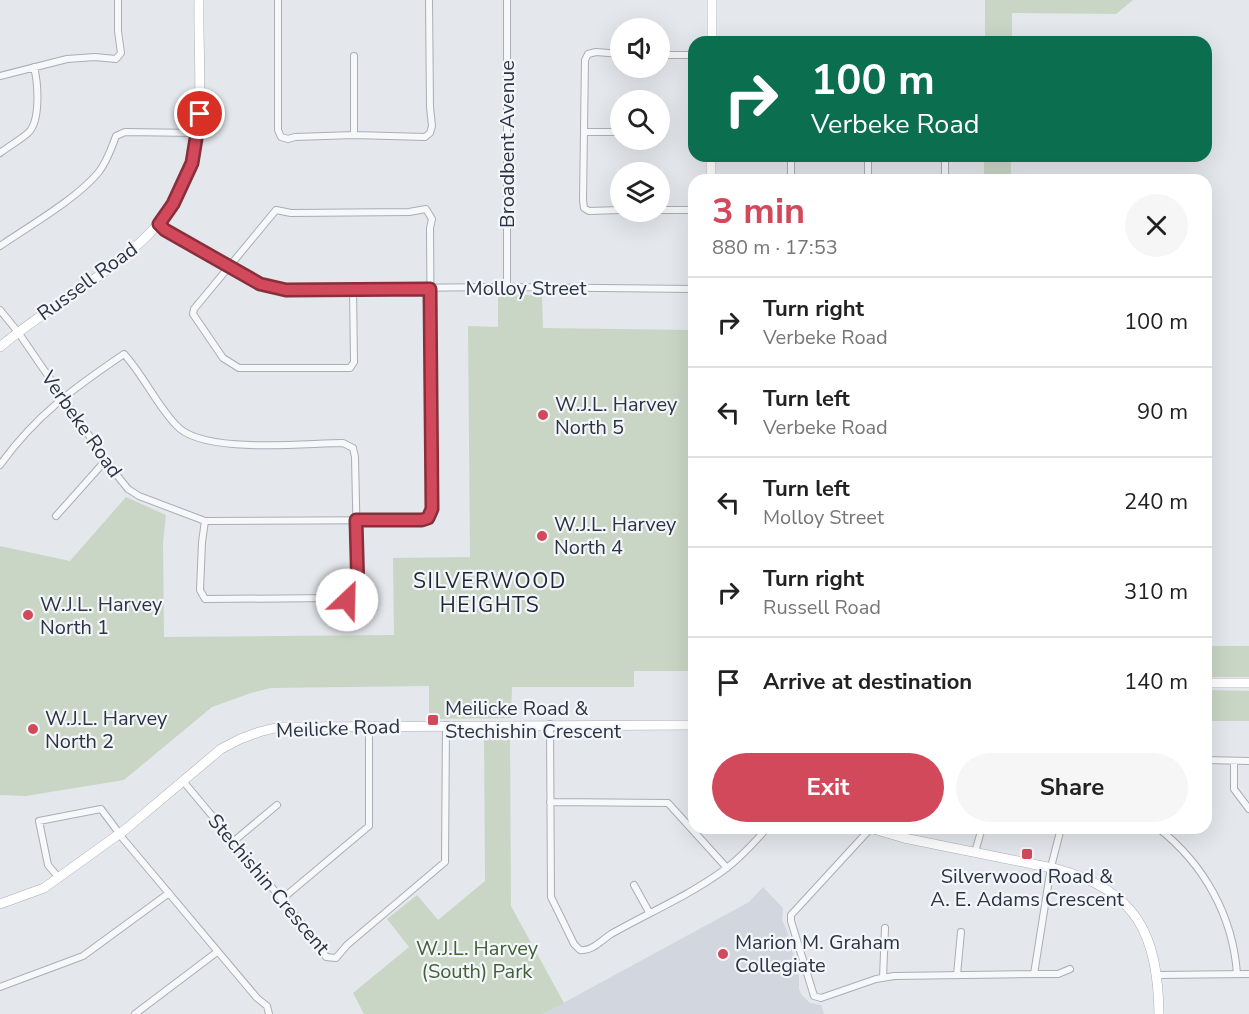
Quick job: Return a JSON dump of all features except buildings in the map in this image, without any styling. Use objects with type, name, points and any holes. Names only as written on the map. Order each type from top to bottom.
[{"type":"street","points":[[0,76],[67,59],[95,57],[116,59],[121,53],[118,0]]},
{"type":"street","name":"Russell Road","points":[[0,347],[127,254],[159,224],[173,204],[192,163],[200,114],[199,0]]},
{"type":"street","points":[[278,0],[278,130],[282,137],[288,139],[354,135],[425,137],[430,133],[432,126],[429,0]]},
{"type":"street","name":"Broadbent Avenue","points":[[507,0],[507,288]]},
{"type":"street","points":[[712,0],[712,36]]},
{"type":"street","points":[[610,53],[588,54],[585,60],[584,132],[584,208],[589,212],[610,211]]},
{"type":"street","points":[[670,55],[688,55]]},
{"type":"street","points":[[354,56],[354,135]]},
{"type":"street","points":[[0,153],[28,133],[35,124],[37,108],[34,67]]},
{"type":"street","points":[[0,246],[81,190],[99,172],[110,153],[116,136],[125,132],[197,133]]},
{"type":"street","points":[[584,132],[610,132]]},
{"type":"street","points":[[353,289],[354,362],[350,368],[239,368],[223,358],[195,321],[193,314],[194,309],[276,210],[291,213],[409,212],[426,209],[430,212],[432,219],[430,289]]},
{"type":"street","points":[[670,210],[688,210]]},
{"type":"street","name":"Molloy Street","points":[[159,224],[165,230],[260,284],[286,290],[688,289]]},
{"type":"street","name":"Verbeke Road","points":[[0,310],[18,332],[106,460],[132,492],[149,501],[205,521],[422,520],[428,518],[432,509],[430,289]]},
{"type":"street","points":[[0,465],[25,433],[63,397],[124,354],[176,425],[189,434],[222,444],[343,443],[349,445],[355,452],[358,593],[355,598],[347,600],[336,598],[205,600],[200,590],[205,521]]},
{"type":"street","points":[[57,516],[106,460]]},
{"type":"street","points":[[1212,682],[1249,683]]},
{"type":"street","points":[[550,724],[551,897],[577,949],[585,951],[590,949],[599,941],[649,912],[713,878],[727,868],[761,834]]},
{"type":"street","name":"Stechishin Crescent","points":[[183,781],[320,945],[326,957],[336,958],[347,945],[445,862],[446,725]]},
{"type":"street","name":"Meilicke Road","points":[[0,904],[44,888],[221,749],[259,732],[279,727],[688,725]]},
{"type":"street","points":[[282,899],[369,826],[369,726]]},
{"type":"street","points":[[1212,760],[1249,761]]},
{"type":"street","points":[[1234,761],[1234,789],[1249,809]]},
{"type":"street","points":[[550,802],[668,803],[688,825]]},
{"type":"street","points":[[234,841],[277,805]]},
{"type":"street","points":[[59,878],[48,866],[39,821],[101,809],[217,952],[256,998],[264,1002],[269,1014]]},
{"type":"street","points":[[696,834],[727,868]]},
{"type":"street","points":[[865,834],[791,915],[814,996],[821,998],[883,978],[915,974],[1058,974],[1070,969]]},
{"type":"street","points":[[891,834],[1051,867],[1101,885],[1124,903],[1137,919],[1148,939],[1157,975],[1159,1014]]},
{"type":"street","points":[[975,852],[980,834]]},
{"type":"street","points":[[1034,974],[1051,867],[1059,834]]},
{"type":"street","points":[[1165,834],[1195,864],[1215,894],[1236,952],[1237,974]]},
{"type":"street","points":[[634,885],[649,912]]},
{"type":"street","points":[[0,987],[83,956],[169,893]]},
{"type":"street","points":[[883,978],[885,928]]},
{"type":"street","points":[[957,975],[961,932]]},
{"type":"street","points":[[135,1014],[217,952]]},
{"type":"street","points":[[1157,975],[1249,975]]},
{"type":"shaded area","name":"Marion M. Graham Collegiate","points":[[763,887],[783,908],[782,920],[799,976],[801,994],[810,1003],[821,1005],[824,1014],[543,1014],[749,902]]},
{"type":"green space","points":[[985,0],[1133,0],[1116,14],[1012,13],[1012,36],[985,36]]},
{"type":"green space","points":[[984,162],[1011,162],[1011,174],[984,174]]},
{"type":"green space","points":[[498,295],[542,295],[543,328],[688,330],[688,671],[634,671],[634,687],[512,687],[511,718],[429,719],[429,686],[271,688],[212,707],[124,780],[26,796],[0,795],[0,546],[70,561],[126,497],[166,515],[163,543],[164,637],[394,635],[393,558],[470,557],[468,326],[498,327]]},
{"type":"green space","points":[[1212,646],[1249,646],[1249,677],[1212,677]]},
{"type":"green space","points":[[1212,690],[1249,691],[1249,721],[1212,721]]},
{"type":"green space","name":"W.J.L. Harvey (South) Park","points":[[510,731],[511,906],[564,1003],[543,1014],[364,1014],[353,993],[409,947],[387,919],[417,895],[438,920],[485,881],[484,732]]},
{"type":"place","name":"W.J.L. Harvey North 5","points":[[543,415]]},
{"type":"place","name":"W.J.L. Harvey North 4","points":[[542,536]]},
{"type":"place","name":"W.J.L. Harvey North 1","points":[[28,615]]},
{"type":"place","name":"Meilicke Road & Stechishin Crescent","points":[[433,720]]},
{"type":"place","name":"W.J.L. Harvey North 2","points":[[33,729]]},
{"type":"place","name":"Silverwood Road & A. E. Adams Crescent","points":[[1027,854]]},
{"type":"place","name":"Marion M. Graham Collegiate","points":[[723,954]]},
{"type":"district","name":"SILVERWOOD HEIGHTS","points":[[490,593]]},
{"type":"route","points":[[200,114],[196,147],[185,182],[159,224],[165,230],[260,284],[272,287],[286,290],[430,289],[431,514],[422,520],[356,520],[358,593],[355,598],[347,600]]}]
